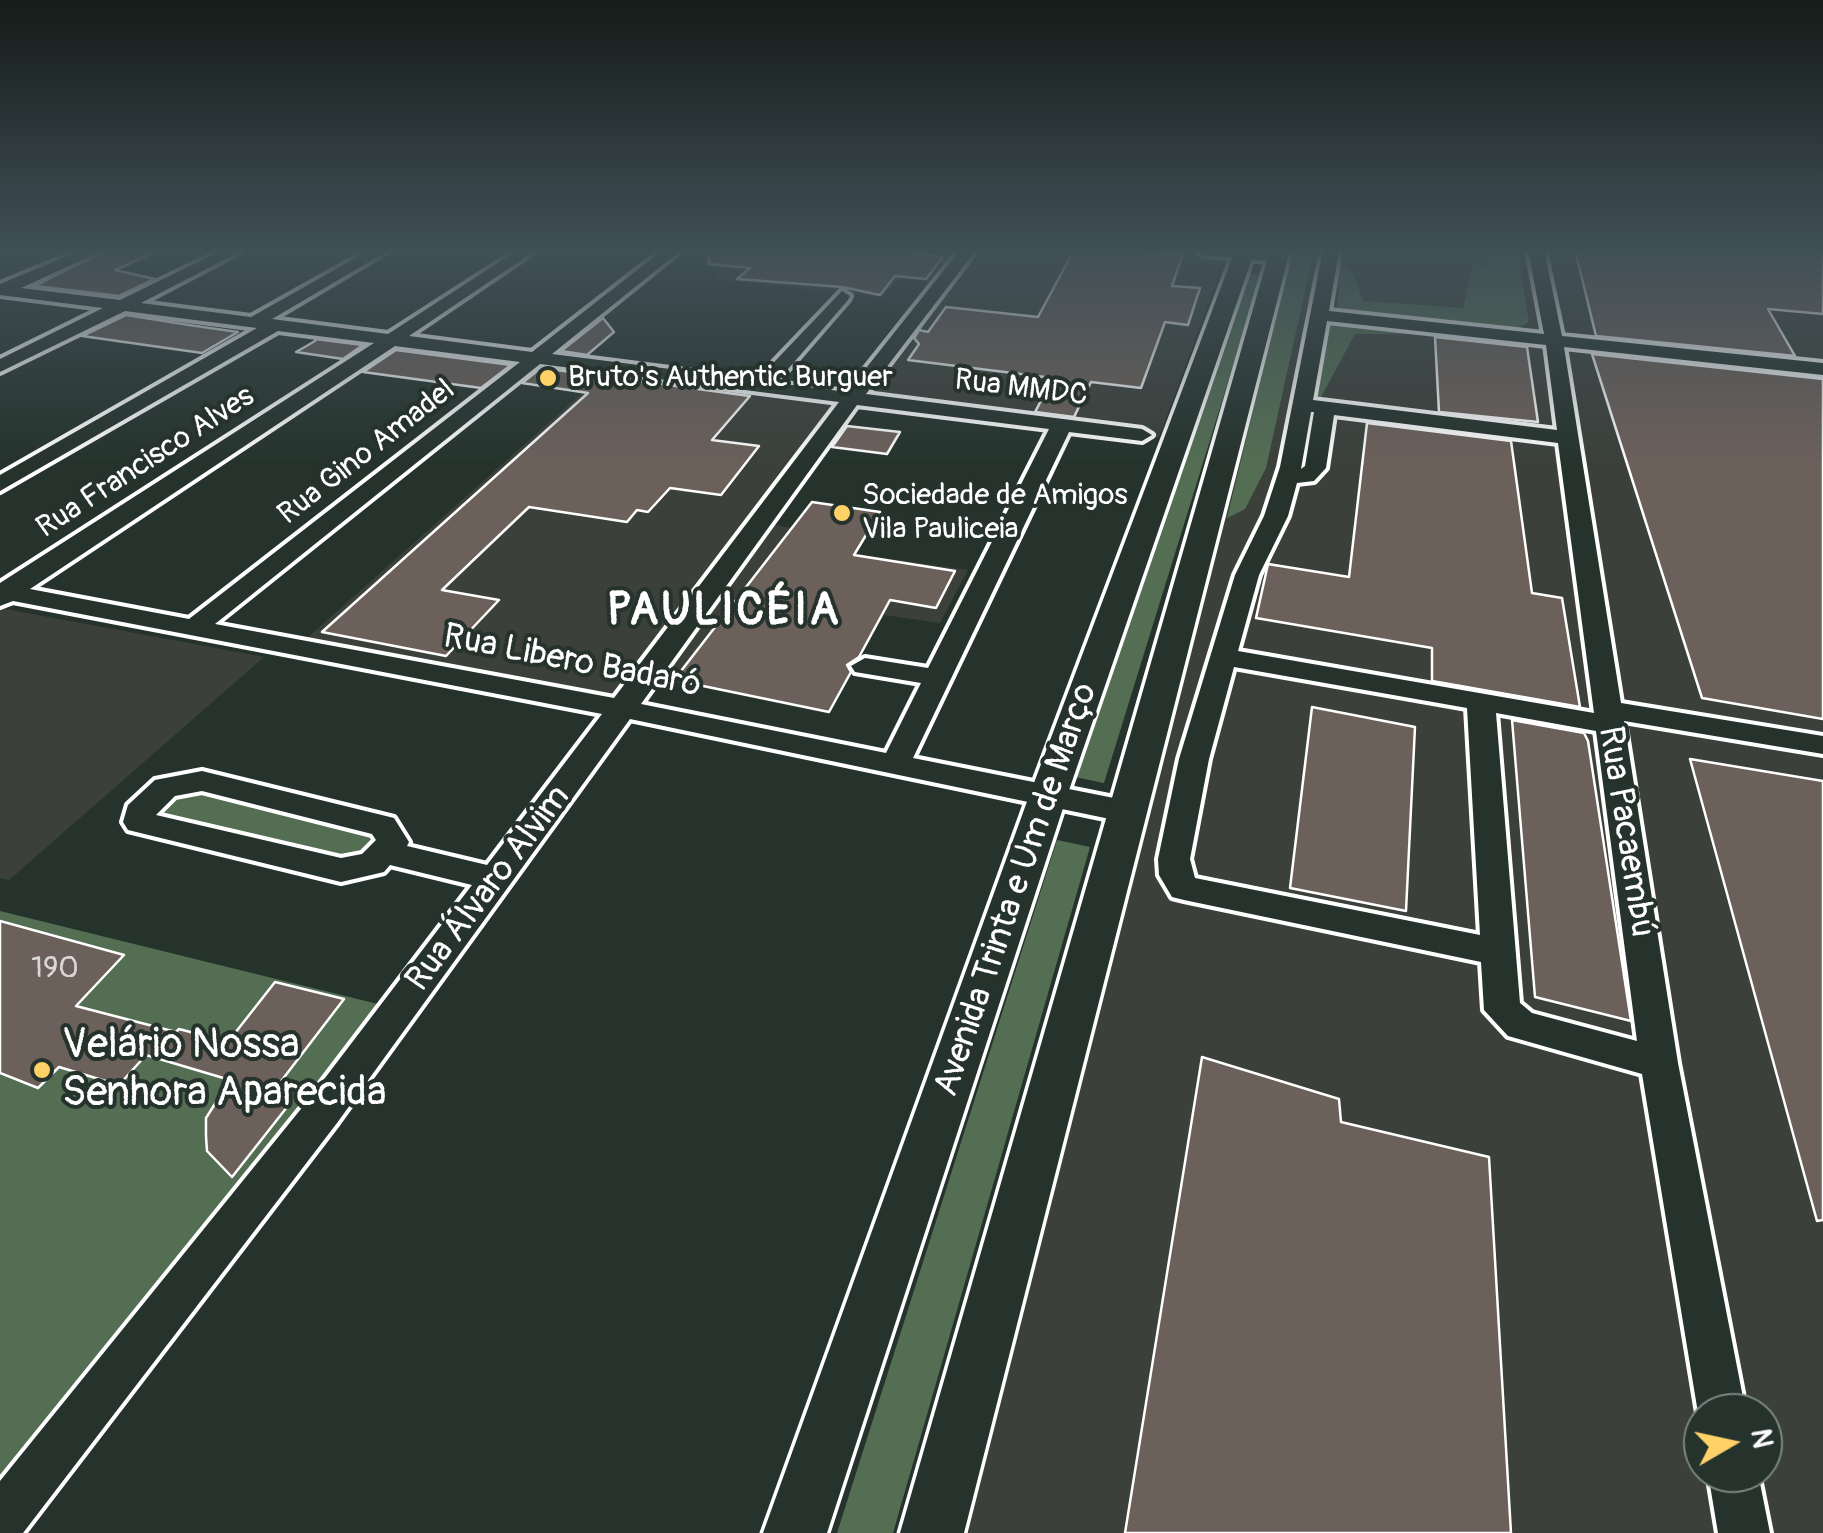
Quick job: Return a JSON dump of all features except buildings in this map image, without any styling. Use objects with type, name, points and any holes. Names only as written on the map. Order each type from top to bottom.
[{"type":"main road","name":"Avenida Trinta e Um de Março","points":[[795,1533],[1048,796],[1219,322]]},
{"type":"main road","name":"Avenida Trinta e Um de Março","points":[[932,1533],[1261,322]]},
{"type":"street","points":[[0,366],[90,322]]},
{"type":"street","name":"Rua MMDC","points":[[250,322],[1142,434]]},
{"type":"street","name":"Rua Francisco Alves","points":[[3,594],[419,322]]},
{"type":"street","name":"Rua Gino Amadel","points":[[193,628],[582,322]]},
{"type":"street","points":[[762,386],[819,322]]},
{"type":"street","name":"Rua Álvaro Alvim","points":[[0,1521],[323,1111],[912,322]]},
{"type":"street","points":[[1318,322],[1314,406],[1276,516],[1247,574],[1194,759],[1174,859],[1175,875],[1184,888],[1494,951]]},
{"type":"street","points":[[1379,322],[1514,336],[1553,334],[1823,357]]},
{"type":"street","name":"Rua Pacaembú","points":[[1550,322],[1659,1063],[1718,1393]]},
{"type":"street","points":[[0,484],[276,324]]},
{"type":"street","points":[[1553,334],[1823,369]]},
{"type":"street","points":[[1314,406],[1568,438]]},
{"type":"street","points":[[895,764],[1062,424]]},
{"type":"street","name":"Rua Libero Badaró","points":[[3,594],[624,709],[1129,812]]},
{"type":"street","points":[[1226,657],[1481,701],[1823,746]]},
{"type":"street","points":[[865,666],[938,678]]},
{"type":"street","points":[[1481,701],[1494,951],[1502,1010],[1522,1024],[1659,1063]]},
{"type":"street","points":[[387,853],[393,842],[383,826],[202,781],[166,788],[140,813],[139,822],[147,828],[342,870],[372,864],[387,853],[495,878]]},
{"type":"street","points":[[1737,1493],[1744,1533]]},
{"type":"shaded area","points":[[927,322],[1202,322],[1159,437],[867,396]]},
{"type":"shaded area","points":[[1271,322],[1823,322],[1823,1533],[964,1533]]},
{"type":"shaded area","points":[[608,370],[843,399],[620,697],[306,639]]},
{"type":"shaded area","points":[[774,525],[857,539],[850,553],[968,570],[940,623],[884,615],[829,714],[656,678]]},
{"type":"shaded area","points":[[0,608],[264,657],[9,880],[0,878]]},
{"type":"green space","points":[[1228,322],[1247,322],[1104,783],[1075,777]]},
{"type":"green space","points":[[1275,322],[1298,322],[1266,468],[1245,509],[1227,518]]},
{"type":"green space","points":[[1338,322],[1507,337],[1511,343],[1431,334],[1355,334],[1321,397],[1312,397],[1324,324]]},
{"type":"green space","points":[[1420,322],[1529,322],[1510,333]]},
{"type":"green space","points":[[177,786],[390,833],[361,866],[144,816]]},
{"type":"green space","points":[[1057,840],[1090,847],[893,1533],[837,1533]]},
{"type":"green space","points":[[0,911],[390,1007],[0,1518]]},
{"type":"place","name":"Bruto's Authentic Burguer","points":[[548,378]]},
{"type":"place","name":"Sociedade de Amigos Vila Pauliceia","points":[[842,513]]},
{"type":"place","name":"Velário Nossa Senhora Aparecida","points":[[42,1070]]},
{"type":"district","name":"PAULICÉIA","points":[[724,613]]}]
